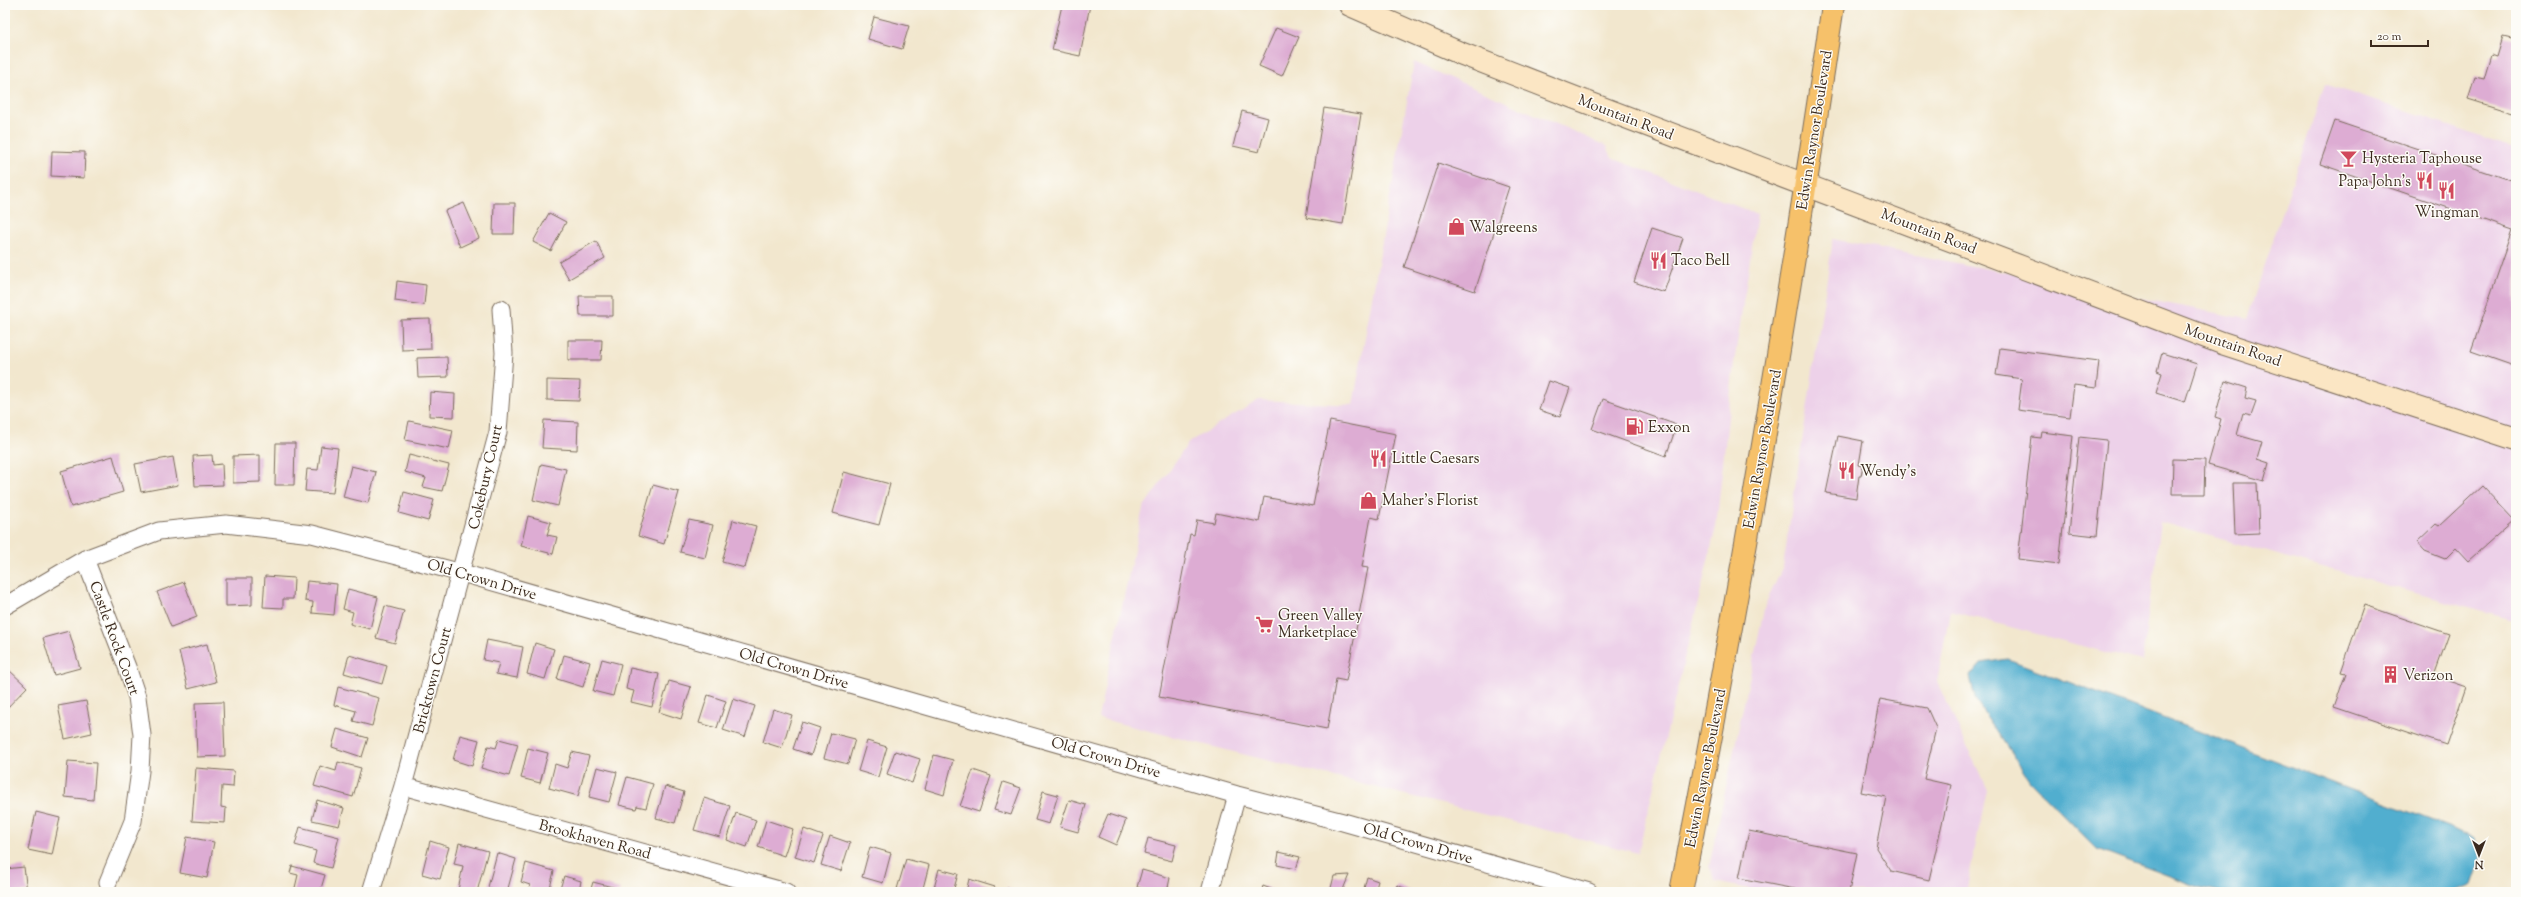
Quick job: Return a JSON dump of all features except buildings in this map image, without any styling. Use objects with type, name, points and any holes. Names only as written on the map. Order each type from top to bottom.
[{"type":"main road","name":"Mountain Road","points":[[1350,5],[1496,66],[2222,343],[2516,439]]},
{"type":"main road","name":"Edwin Raynor Boulevard","points":[[1681,892],[1740,580],[1806,184],[1833,5]]},
{"type":"street","name":"Cokebury Court","points":[[462,573],[498,432],[504,353],[501,309]]},
{"type":"street","name":"Old Crown Drive","points":[[5,606],[85,558],[159,531],[226,524],[312,534],[462,573],[1237,795],[1343,822],[1590,892]]},
{"type":"street","name":"Castle Rock Court","points":[[85,558],[137,697],[142,734],[140,771],[132,821],[108,882]]},
{"type":"street","name":"Bricktown Court","points":[[371,892],[403,786],[462,573]]},
{"type":"street","name":"Brookhaven Road","points":[[403,786],[786,892]]},
{"type":"street","points":[[1210,892],[1237,795]]},
{"type":"shaded area","points":[[1414,62],[1607,146],[1612,158],[1757,214],[1734,363],[1716,527],[1638,853],[1098,718],[1143,508],[1189,442],[1259,400],[1353,405]]},
{"type":"shaded area","points":[[2325,84],[2516,149],[2516,621],[2160,522],[2142,662],[1950,611],[1937,682],[1987,789],[1966,892],[1764,892],[1715,882],[1709,867],[1765,605],[1783,567],[1833,239],[2247,319]]},
{"type":"water","points":[[2008,659],[2454,829],[2475,839],[2481,858],[2472,884],[2451,892],[2222,892],[2199,887],[2097,849],[2030,781],[1975,699],[1970,676],[1981,663]]},
{"type":"place","name":"Hysteria Taphouse","points":[[2349,158]]},
{"type":"place","name":"Papa John's","points":[[2424,181]]},
{"type":"place","name":"Wingman","points":[[2447,191]]},
{"type":"place","name":"Walgreens","points":[[1456,227]]},
{"type":"place","name":"Taco Bell","points":[[1658,260]]},
{"type":"place","name":"Exxon","points":[[1635,427]]},
{"type":"place","name":"Little Caesars","points":[[1379,458]]},
{"type":"place","name":"Wendy's","points":[[1847,471]]},
{"type":"place","name":"Maher's Florist","points":[[1369,500]]},
{"type":"place","name":"Green Valley Marketplace","points":[[1265,624]]},
{"type":"place","name":"Verizon","points":[[2390,675]]}]
